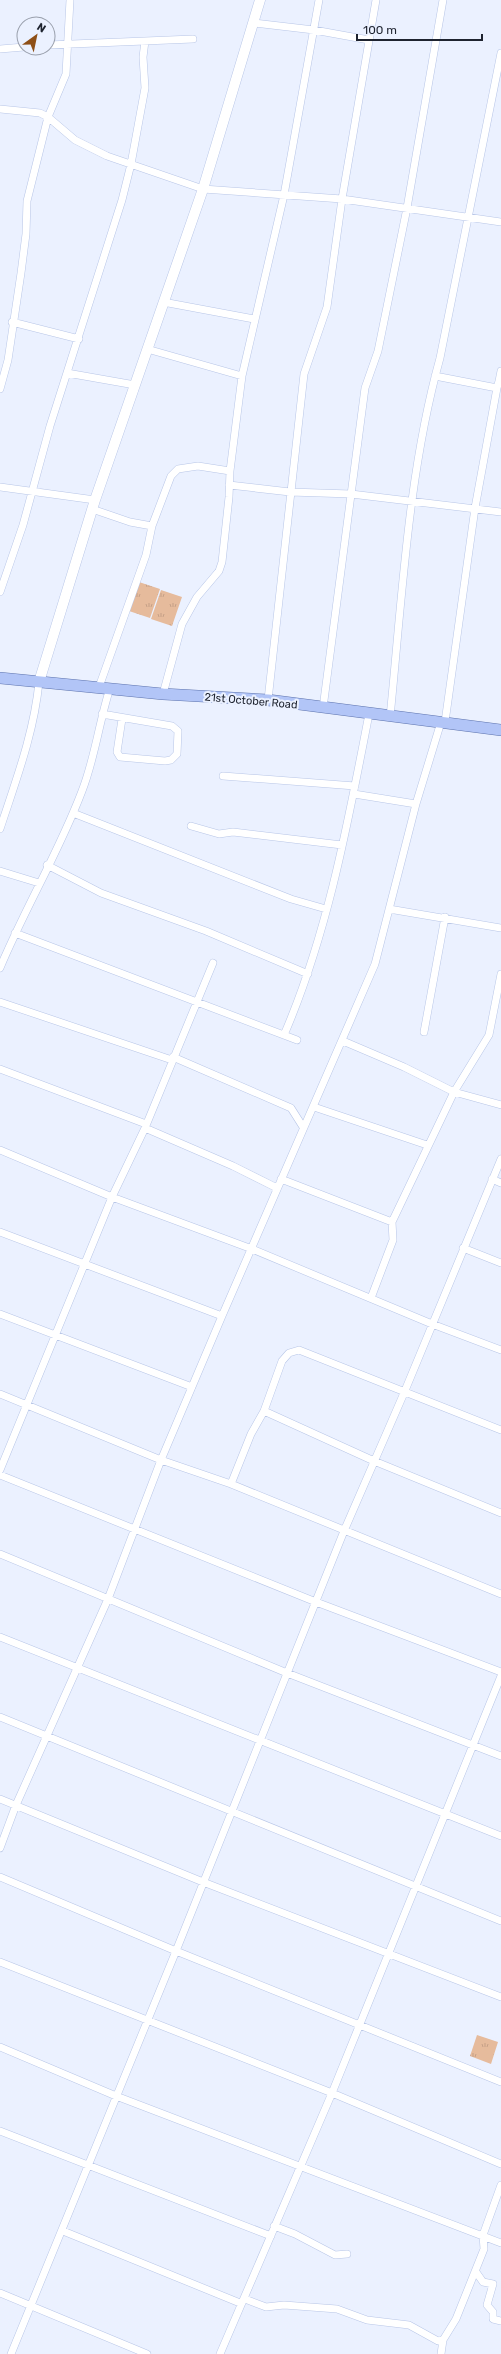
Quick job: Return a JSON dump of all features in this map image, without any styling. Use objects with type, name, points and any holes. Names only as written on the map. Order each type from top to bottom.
[{"type":"main road","name":"21st October Road","points":[[0,678],[163,694],[268,700],[390,717],[501,730]]},
{"type":"street","points":[[0,388],[8,360],[12,322],[26,234],[27,201],[48,117],[66,74],[69,44],[70,0]]},
{"type":"street","points":[[0,829],[31,734],[36,711],[39,682],[93,504],[203,189],[260,0]]},
{"type":"street","points":[[163,694],[182,624],[197,597],[219,572],[242,376],[284,195],[319,0]]},
{"type":"street","points":[[268,700],[304,374],[327,307],[342,199],[376,0]]},
{"type":"street","points":[[322,708],[365,388],[378,351],[407,208],[443,0]]},
{"type":"street","points":[[254,23],[314,30],[369,40]]},
{"type":"street","points":[[56,45],[193,39]]},
{"type":"street","points":[[0,592],[33,491],[67,373],[122,200],[131,164],[145,88],[143,57],[145,42]]},
{"type":"street","points":[[0,48],[16,47]]},
{"type":"street","points":[[390,717],[413,503],[435,376],[501,51]]},
{"type":"street","points":[[0,110],[40,113],[48,117],[75,140],[107,156],[203,189],[342,199],[501,222]]},
{"type":"street","points":[[163,302],[254,319]]},
{"type":"street","points":[[12,322],[79,339]]},
{"type":"street","points":[[147,349],[242,376]]},
{"type":"street","points":[[0,1848],[16,1805],[108,1599],[161,1460],[303,1127],[314,1107],[343,1040],[374,964],[416,804],[443,722],[475,508],[501,371]]},
{"type":"street","points":[[67,373],[135,385]]},
{"type":"street","points":[[435,376],[499,383]]},
{"type":"street","points":[[0,968],[14,933],[40,883],[47,865],[73,813],[93,759],[102,714],[104,688],[146,556],[152,526],[172,476],[178,469],[198,466],[230,471]]},
{"type":"street","points":[[229,485],[290,492],[351,494],[413,503],[475,508],[501,512]]},
{"type":"street","points":[[0,487],[33,491],[93,504],[130,522],[152,526]]},
{"type":"street","points":[[102,714],[122,719],[172,726],[178,731],[177,754],[171,760],[165,761],[120,757],[117,752],[122,719]]},
{"type":"street","points":[[284,1035],[308,974],[326,909],[342,845],[369,714]]},
{"type":"street","points":[[223,776],[354,790],[416,804]]},
{"type":"street","points":[[73,813],[292,899],[326,909]]},
{"type":"street","points":[[191,826],[219,834],[233,832],[342,845]]},
{"type":"street","points":[[47,865],[101,893],[206,931],[308,974]]},
{"type":"street","points":[[0,871],[40,883]]},
{"type":"street","points":[[389,909],[445,917],[501,928]]},
{"type":"street","points":[[424,1032],[445,917]]},
{"type":"street","points":[[14,933],[297,1040]]},
{"type":"street","points":[[0,1470],[112,1197],[146,1126],[213,963]]},
{"type":"street","points":[[371,1298],[393,1240],[392,1222],[427,1145],[454,1092],[489,1035],[501,974]]},
{"type":"street","points":[[0,1002],[173,1058],[291,1108],[303,1127]]},
{"type":"street","points":[[343,1040],[404,1067],[454,1092],[501,1105]]},
{"type":"street","points":[[0,1069],[146,1126],[277,1188]]},
{"type":"street","points":[[314,1107],[427,1145]]},
{"type":"street","points":[[0,1150],[112,1197],[252,1249],[432,1324],[501,1350]]},
{"type":"street","points":[[11,2354],[63,2230],[146,2021],[176,1951],[344,1531],[404,1394],[501,1159]]},
{"type":"street","points":[[281,1179],[392,1222]]},
{"type":"street","points":[[492,1180],[501,1183]]},
{"type":"street","points":[[0,1232],[222,1316]]},
{"type":"street","points":[[463,1248],[501,1264]]},
{"type":"street","points":[[0,1314],[54,1336],[192,1387]]},
{"type":"street","points":[[231,1484],[251,1434],[264,1411],[282,1361],[289,1353],[299,1350],[404,1394],[501,1430]]},
{"type":"street","points":[[0,1394],[161,1460],[231,1484],[501,1594]]},
{"type":"street","points":[[264,1411],[374,1461],[501,1513]]},
{"type":"street","points":[[0,1475],[316,1602],[501,1672]]},
{"type":"street","points":[[0,1554],[287,1673],[501,1756]]},
{"type":"street","points":[[0,1637],[501,1836]]},
{"type":"street","points":[[220,2354],[332,2093],[387,1954],[501,1676]]},
{"type":"street","points":[[0,1717],[501,1921]]},
{"type":"street","points":[[0,1799],[203,1882],[501,1997]]},
{"type":"street","points":[[0,1877],[176,1951],[501,2082]]},
{"type":"street","points":[[0,1962],[146,2021],[332,2093],[501,2164]]},
{"type":"street","points":[[0,2047],[116,2096],[501,2243]]},
{"type":"street","points":[[0,2131],[271,2236]]},
{"type":"street","points":[[441,2354],[443,2340],[456,2319],[476,2272],[484,2249],[483,2235],[501,2185]]},
{"type":"street","points":[[274,2226],[295,2234],[335,2255],[347,2254]]},
{"type":"street","points":[[63,2230],[242,2301],[266,2307],[284,2305],[337,2309],[367,2320],[409,2325],[438,2341],[443,2340]]},
{"type":"street","points":[[476,2272],[483,2282],[493,2284],[487,2305],[493,2312],[493,2319],[501,2321]]},
{"type":"street","points":[[0,2293],[147,2354]]},
{"type":"green space","points":[[139,582],[160,589],[150,618],[129,611]]},
{"type":"green space","points":[[161,590],[182,597],[172,626],[151,619]]},
{"type":"green space","points":[[477,2035],[498,2042],[491,2064],[470,2056]]}]
